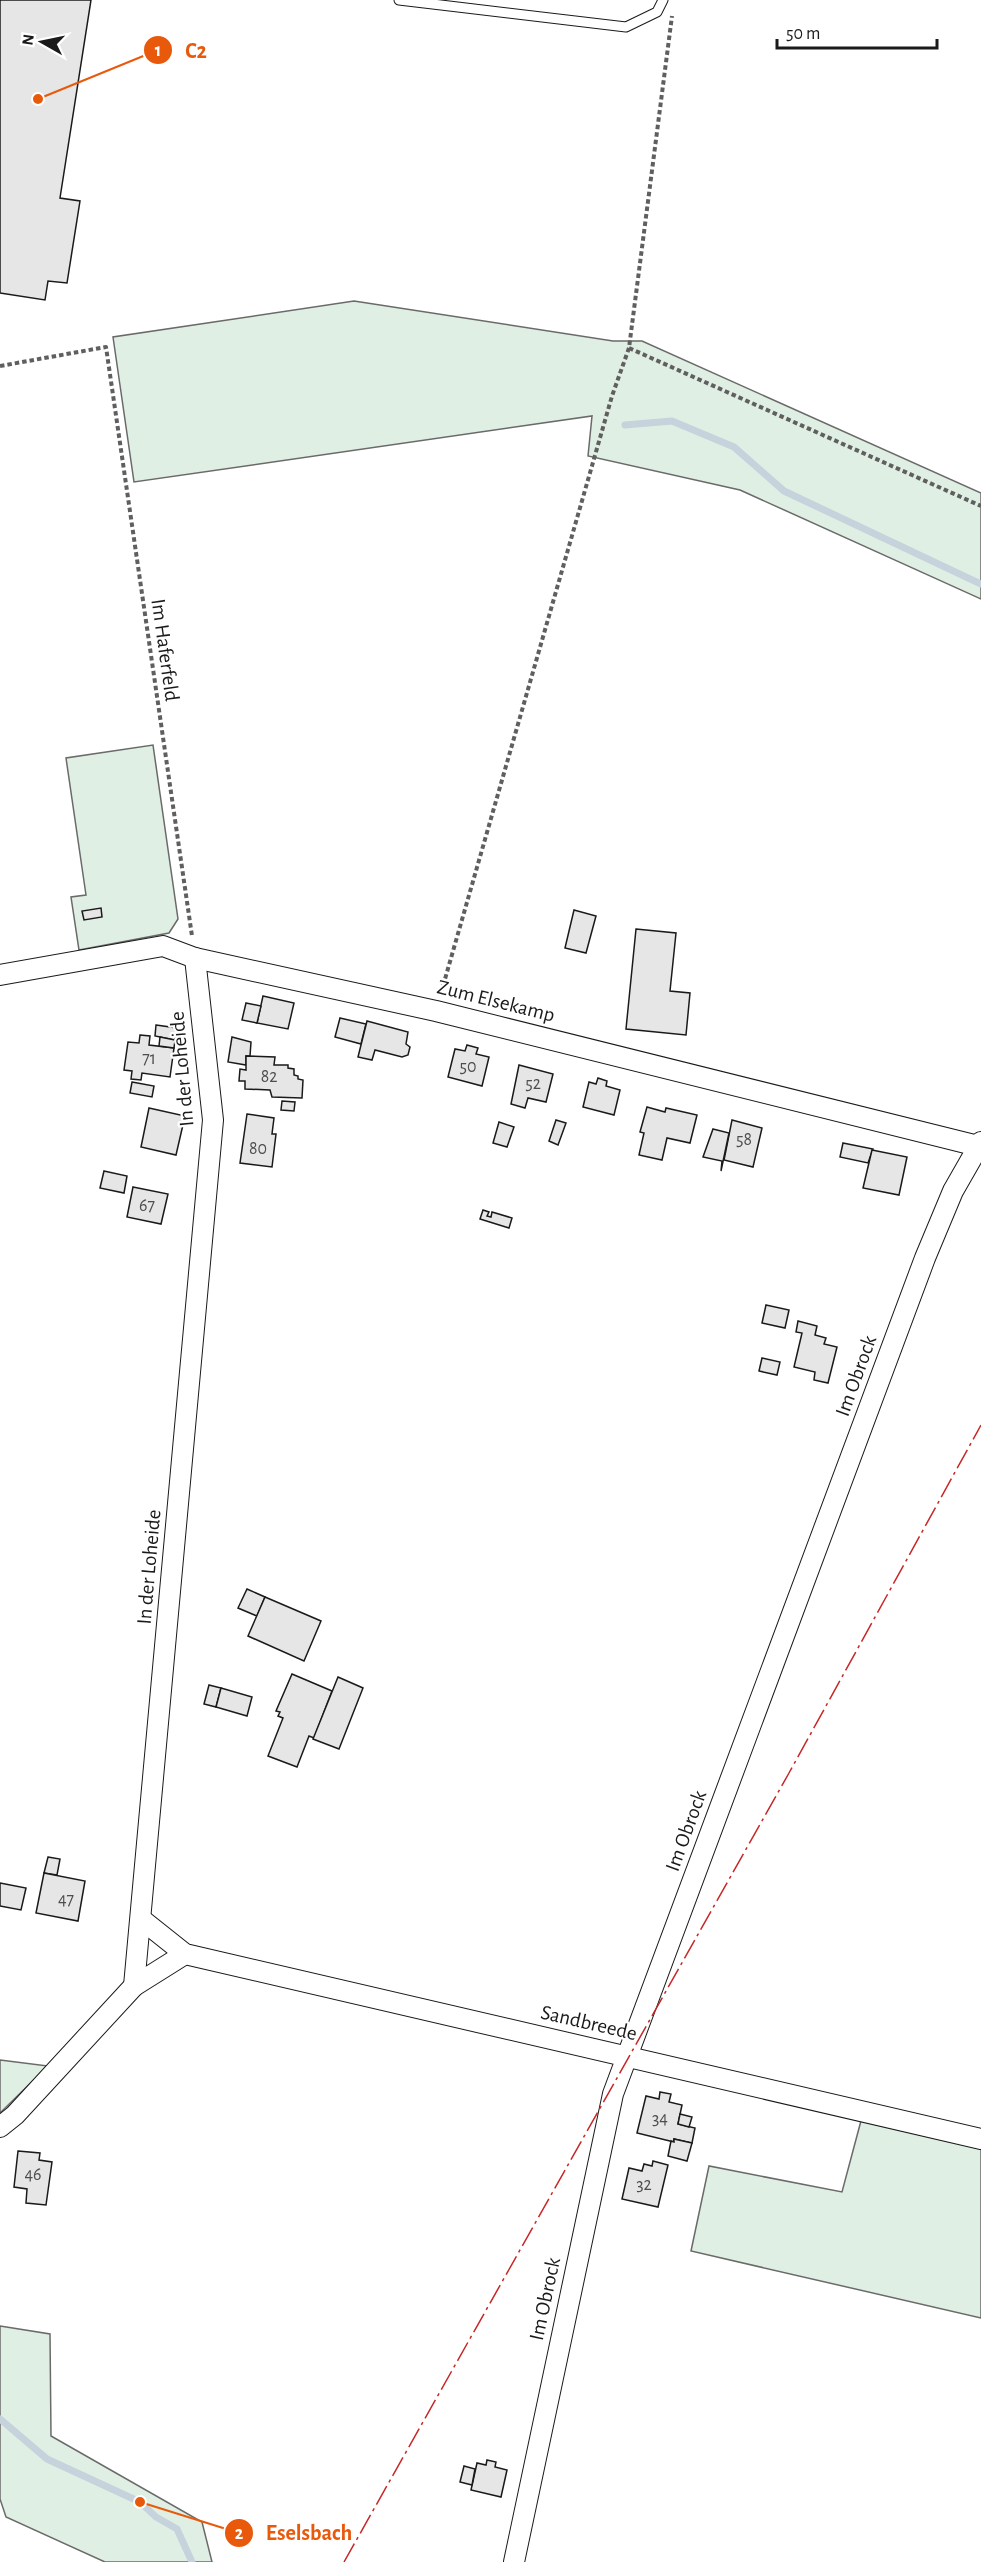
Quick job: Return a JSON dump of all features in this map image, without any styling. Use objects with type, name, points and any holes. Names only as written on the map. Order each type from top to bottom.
[{"type":"street","name":"Zum Elsekamp","points":[[0,975],[163,946],[195,958],[436,1011],[980,1144]]},
{"type":"street","name":"In der Loheide","points":[[134,1986],[213,1120],[195,958]]},
{"type":"street","name":"Im Obrock","points":[[514,2562],[613,2094],[926,1258],[953,1191],[980,1144]]},
{"type":"street","name":"Sandbreede","points":[[141,1919],[185,1954],[981,2139]]},
{"type":"street","points":[[0,2127],[15,2115],[134,1986],[185,1954]]},
{"type":"lane","points":[[399,0],[626,27],[657,12],[663,0]]},
{"type":"path","points":[[436,1011],[612,396],[629,348],[673,12]]},
{"type":"path","name":"Im Haferfeld","points":[[0,366],[106,347],[195,958]]},
{"type":"path","points":[[629,348],[981,506]]},
{"type":"green space","points":[[354,301],[613,341],[642,341],[981,493],[981,599],[740,490],[588,456],[592,416],[134,482],[113,337]]},
{"type":"green space","points":[[153,745],[178,919],[169,933],[79,950],[71,897],[86,895],[66,758]]},
{"type":"green space","points":[[0,2060],[48,2066],[0,2113]]},
{"type":"green space","points":[[862,2117],[981,2146],[981,2318],[691,2251],[709,2166],[842,2192]]},
{"type":"green space","points":[[0,2326],[50,2334],[51,2436],[202,2522],[212,2562],[105,2562],[6,2517],[0,2499]]},
{"type":"building","points":[[0,0],[91,0],[60,198],[80,201],[67,283],[48,281],[45,300],[0,293]]},
{"type":"building","points":[[101,908],[102,917],[84,920],[82,911]]},
{"type":"building","points":[[574,910],[596,916],[586,953],[565,948]]},
{"type":"building","points":[[636,929],[676,933],[670,991],[690,993],[686,1035],[626,1029]]},
{"type":"building","points":[[263,996],[294,1003],[288,1029],[257,1023]]},
{"type":"building","points":[[246,1003],[261,1006],[257,1023],[242,1020]]},
{"type":"building","points":[[340,1018],[366,1024],[361,1044],[335,1037]]},
{"type":"building","points":[[367,1021],[408,1032],[406,1044],[410,1047],[408,1055],[402,1057],[375,1050],[372,1060],[358,1057]]},
{"type":"building","points":[[156,1025],[177,1028],[175,1040],[155,1036]]},
{"type":"building","points":[[140,1035],[150,1036],[149,1045],[174,1048],[170,1077],[142,1073],[141,1080],[131,1079],[132,1071],[124,1070],[128,1042],[139,1043]]},
{"type":"building","points":[[160,1037],[175,1040],[174,1048],[159,1046]]},
{"type":"building","points":[[232,1037],[251,1042],[250,1056],[246,1056],[246,1065],[228,1062]]},
{"type":"building","points":[[467,1045],[478,1048],[476,1054],[489,1057],[482,1086],[448,1077],[455,1049],[465,1051]]},
{"type":"building","points":[[246,1056],[275,1057],[274,1065],[288,1065],[288,1068],[294,1069],[294,1075],[303,1080],[302,1098],[272,1097],[270,1090],[245,1089],[245,1081],[239,1081],[240,1069],[246,1070]]},
{"type":"building","points":[[519,1065],[553,1074],[546,1102],[528,1098],[525,1108],[511,1104]]},
{"type":"building","points":[[598,1078],[607,1081],[606,1086],[620,1090],[614,1115],[583,1107],[589,1082],[596,1084]]},
{"type":"building","points":[[132,1082],[154,1086],[152,1097],[130,1093]]},
{"type":"building","points":[[282,1101],[295,1102],[294,1111],[281,1110]]},
{"type":"building","points":[[647,1107],[665,1112],[666,1108],[697,1115],[690,1143],[667,1138],[662,1160],[639,1155],[644,1133],[640,1132]]},
{"type":"building","points":[[149,1108],[185,1116],[176,1155],[141,1147]]},
{"type":"building","points":[[247,1114],[274,1118],[272,1134],[276,1134],[272,1167],[240,1163]]},
{"type":"building","points":[[556,1120],[566,1123],[558,1145],[549,1141]]},
{"type":"building","points":[[732,1120],[762,1128],[753,1167],[724,1160]]},
{"type":"building","points":[[499,1122],[514,1127],[507,1147],[493,1143]]},
{"type":"building","points":[[713,1129],[729,1133],[721,1171],[722,1161],[703,1157]]},
{"type":"building","points":[[843,1143],[873,1149],[868,1163],[840,1157]]},
{"type":"building","points":[[872,1150],[907,1157],[899,1195],[863,1188]]},
{"type":"building","points":[[104,1171],[127,1176],[124,1193],[100,1188]]},
{"type":"building","points":[[133,1187],[168,1194],[161,1224],[127,1217]]},
{"type":"building","points":[[483,1210],[489,1212],[487,1216],[491,1217],[492,1212],[512,1218],[509,1228],[480,1219]]},
{"type":"building","points":[[766,1305],[789,1310],[785,1328],[762,1323]]},
{"type":"building","points":[[798,1321],[817,1326],[815,1335],[826,1338],[824,1344],[837,1347],[828,1383],[814,1380],[815,1372],[794,1367],[802,1333],[796,1332]]},
{"type":"building","points":[[762,1358],[780,1362],[777,1375],[759,1371]]},
{"type":"building","points":[[247,1589],[265,1597],[257,1616],[238,1608]]},
{"type":"building","points":[[265,1597],[321,1621],[304,1661],[248,1636]]},
{"type":"building","points":[[292,1674],[332,1691],[314,1738],[309,1736],[297,1767],[268,1756],[283,1718],[278,1716],[280,1712],[276,1711]]},
{"type":"building","points":[[338,1677],[363,1688],[339,1749],[313,1739]]},
{"type":"building","points":[[209,1685],[221,1688],[216,1707],[204,1704]]},
{"type":"building","points":[[221,1688],[252,1697],[247,1716],[216,1707]]},
{"type":"building","points":[[48,1857],[60,1859],[57,1875],[44,1873]]},
{"type":"building","points":[[44,1873],[85,1881],[78,1921],[36,1913]]},
{"type":"building","points":[[0,1883],[26,1888],[21,1910],[0,1906]]},
{"type":"building","points":[[660,2092],[671,2094],[669,2102],[682,2105],[678,2124],[695,2128],[692,2143],[674,2139],[674,2142],[637,2133],[646,2096],[659,2099]]},
{"type":"building","points":[[680,2114],[692,2117],[689,2127],[678,2124]]},
{"type":"building","points":[[674,2139],[692,2143],[687,2161],[668,2156],[671,2141],[674,2142]]},
{"type":"building","points":[[18,2151],[40,2153],[39,2160],[52,2162],[46,2205],[26,2203],[27,2189],[14,2187]]},
{"type":"building","points":[[653,2161],[668,2165],[658,2207],[622,2199],[629,2168],[642,2171],[644,2164],[652,2166]]},
{"type":"building","points":[[487,2460],[496,2462],[495,2467],[507,2470],[501,2497],[471,2490],[477,2463],[486,2465]]},
{"type":"building","points":[[464,2466],[475,2469],[472,2485],[460,2482]]},
{"type":"waterway","points":[[625,425],[672,421],[734,447],[784,491],[981,584]]},
{"type":"waterway","points":[[0,2419],[47,2459],[140,2502],[156,2517],[177,2529],[192,2562]]},
{"type":"power","points":[[344,2562],[789,1773],[981,1425]]},
{"type":"place","name":"C2","points":[[38,99]]},
{"type":"place","name":"Eselsbach","points":[[140,2502]]}]
